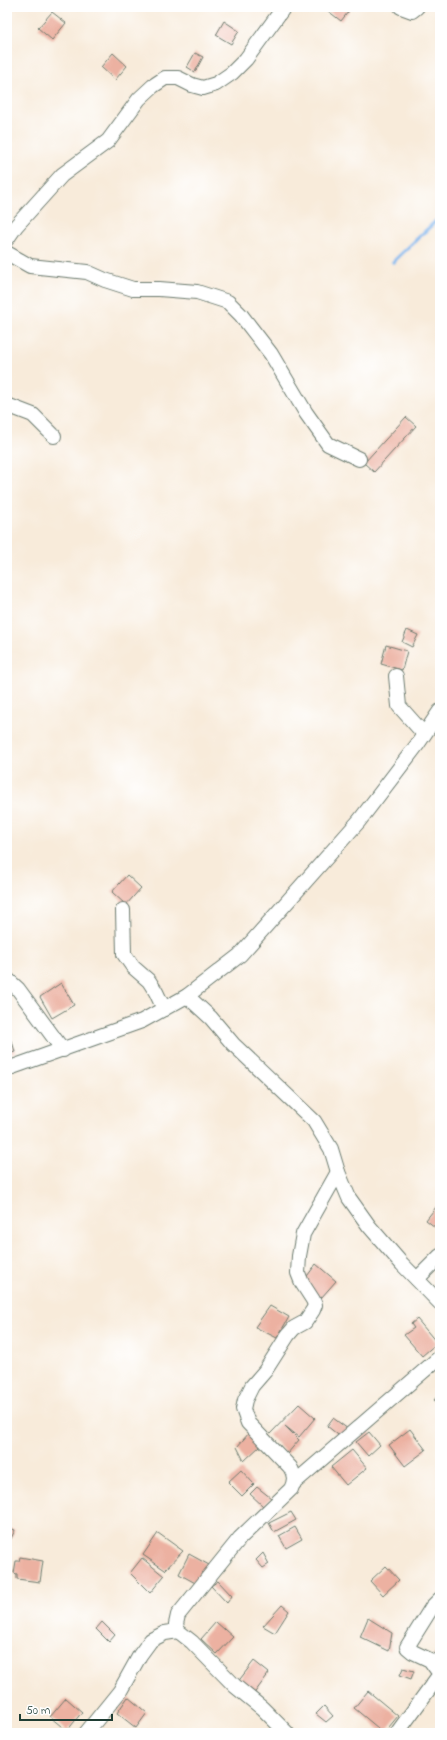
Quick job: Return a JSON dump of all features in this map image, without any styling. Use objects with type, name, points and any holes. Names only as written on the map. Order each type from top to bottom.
[{"type":"street","points":[[7,239],[16,226],[62,175],[108,141],[139,99],[153,86],[165,78],[178,78],[192,85],[203,88],[216,84],[232,73],[246,59],[284,7]]},
{"type":"street","points":[[401,7],[412,12],[417,7]]},
{"type":"street","points":[[7,253],[30,266],[87,272],[105,280],[133,289],[159,289],[197,292],[228,302],[241,315],[271,354],[306,413],[328,444],[360,459]]},
{"type":"street","points":[[7,405],[33,415],[54,436]]},
{"type":"street","points":[[396,676],[399,706],[424,734]]},
{"type":"street","points":[[7,1069],[142,1021],[187,996],[240,955],[359,821],[440,711]]},
{"type":"street","points":[[123,910],[124,954],[133,967],[149,981],[164,1009]]},
{"type":"street","points":[[7,979],[18,989],[63,1050]]},
{"type":"street","points":[[187,996],[211,1018],[233,1044],[314,1121],[331,1148],[338,1172],[349,1198],[365,1220],[402,1264],[440,1303]]},
{"type":"street","points":[[287,1733],[262,1708],[235,1686],[196,1646],[178,1631],[176,1624],[178,1615],[240,1538],[291,1490],[294,1483],[294,1473],[290,1467],[248,1423],[243,1409],[245,1400],[252,1386],[265,1371],[288,1334],[294,1328],[305,1322],[313,1310],[315,1305],[313,1300],[302,1283],[298,1273],[303,1234],[338,1172]]},
{"type":"street","points":[[417,1279],[440,1256]]},
{"type":"street","points":[[294,1483],[440,1357]]},
{"type":"street","points":[[397,1733],[440,1674],[435,1662],[413,1652],[407,1647],[432,1607],[440,1599]]},
{"type":"street","points":[[86,1733],[120,1691],[140,1655],[151,1640],[165,1633],[178,1631]]},
{"type":"building","points":[[323,7],[352,7],[341,21]]},
{"type":"building","points":[[52,12],[66,23],[52,40],[38,28]]},
{"type":"building","points":[[224,21],[239,31],[231,44],[216,35]]},
{"type":"building","points":[[113,53],[127,66],[115,80],[101,67]]},
{"type":"building","points":[[195,53],[203,57],[195,72],[187,67]]},
{"type":"building","points":[[406,417],[416,426],[374,472],[364,463]]},
{"type":"building","points":[[407,630],[418,635],[412,647],[402,642]]},
{"type":"building","points":[[386,645],[407,651],[402,670],[381,664]]},
{"type":"building","points":[[127,875],[141,888],[126,905],[112,892]]},
{"type":"building","points":[[61,983],[74,1005],[52,1018],[40,997]]},
{"type":"building","points":[[12,1041],[15,1052],[7,1054],[7,1043]]},
{"type":"building","points":[[440,1202],[440,1231],[426,1220]]},
{"type":"building","points":[[316,1264],[336,1281],[321,1298],[302,1283]]},
{"type":"building","points":[[270,1306],[289,1317],[277,1338],[255,1327]]},
{"type":"building","points":[[417,1319],[437,1343],[422,1356],[404,1335],[414,1328],[411,1324]]},
{"type":"building","points":[[440,1393],[440,1405],[434,1400]]},
{"type":"building","points":[[299,1404],[315,1418],[299,1437],[285,1426],[299,1440],[287,1454],[269,1435]]},
{"type":"building","points":[[333,1418],[348,1429],[342,1438],[327,1426]]},
{"type":"building","points":[[410,1429],[426,1450],[405,1466],[389,1445]]},
{"type":"building","points":[[369,1432],[380,1445],[368,1456],[356,1442]]},
{"type":"building","points":[[249,1433],[261,1445],[244,1461],[237,1447]]},
{"type":"building","points":[[352,1450],[367,1468],[346,1485],[331,1467]]},
{"type":"building","points":[[241,1470],[254,1484],[242,1496],[228,1482]]},
{"type":"building","points":[[257,1487],[271,1498],[263,1506],[250,1494]]},
{"type":"building","points":[[291,1512],[296,1520],[274,1532],[269,1523]]},
{"type":"building","points":[[7,1527],[15,1530],[7,1547]]},
{"type":"building","points":[[295,1527],[302,1539],[286,1548],[279,1536]]},
{"type":"building","points":[[158,1533],[183,1551],[165,1570],[143,1555]]},
{"type":"building","points":[[263,1553],[269,1564],[263,1568],[256,1560]]},
{"type":"building","points":[[189,1554],[209,1565],[199,1585],[179,1574]]},
{"type":"building","points":[[20,1557],[43,1561],[40,1582],[17,1579],[17,1574],[14,1573],[16,1561],[19,1561]]},
{"type":"building","points":[[142,1558],[164,1576],[150,1593],[130,1573]]},
{"type":"building","points":[[386,1566],[399,1580],[383,1595],[370,1581]]},
{"type":"building","points":[[218,1581],[232,1596],[227,1603],[211,1586]]},
{"type":"building","points":[[282,1605],[289,1611],[275,1633],[263,1626]]},
{"type":"building","points":[[368,1618],[392,1633],[389,1651],[360,1637]]},
{"type":"building","points":[[102,1622],[115,1635],[109,1642],[96,1629]]},
{"type":"building","points":[[216,1622],[233,1637],[217,1654],[201,1639]]},
{"type":"building","points":[[440,1640],[440,1664],[433,1661]]},
{"type":"building","points":[[254,1661],[269,1673],[253,1695],[237,1683]]},
{"type":"building","points":[[403,1668],[414,1671],[411,1679],[400,1675]]},
{"type":"building","points":[[368,1691],[398,1716],[384,1733],[354,1708]]},
{"type":"building","points":[[128,1697],[147,1713],[136,1728],[117,1713]]},
{"type":"building","points":[[66,1698],[82,1712],[67,1731],[50,1717]]},
{"type":"building","points":[[324,1706],[333,1716],[326,1722],[316,1714]]},
{"type":"waterway","points":[[393,262],[440,217]]}]
